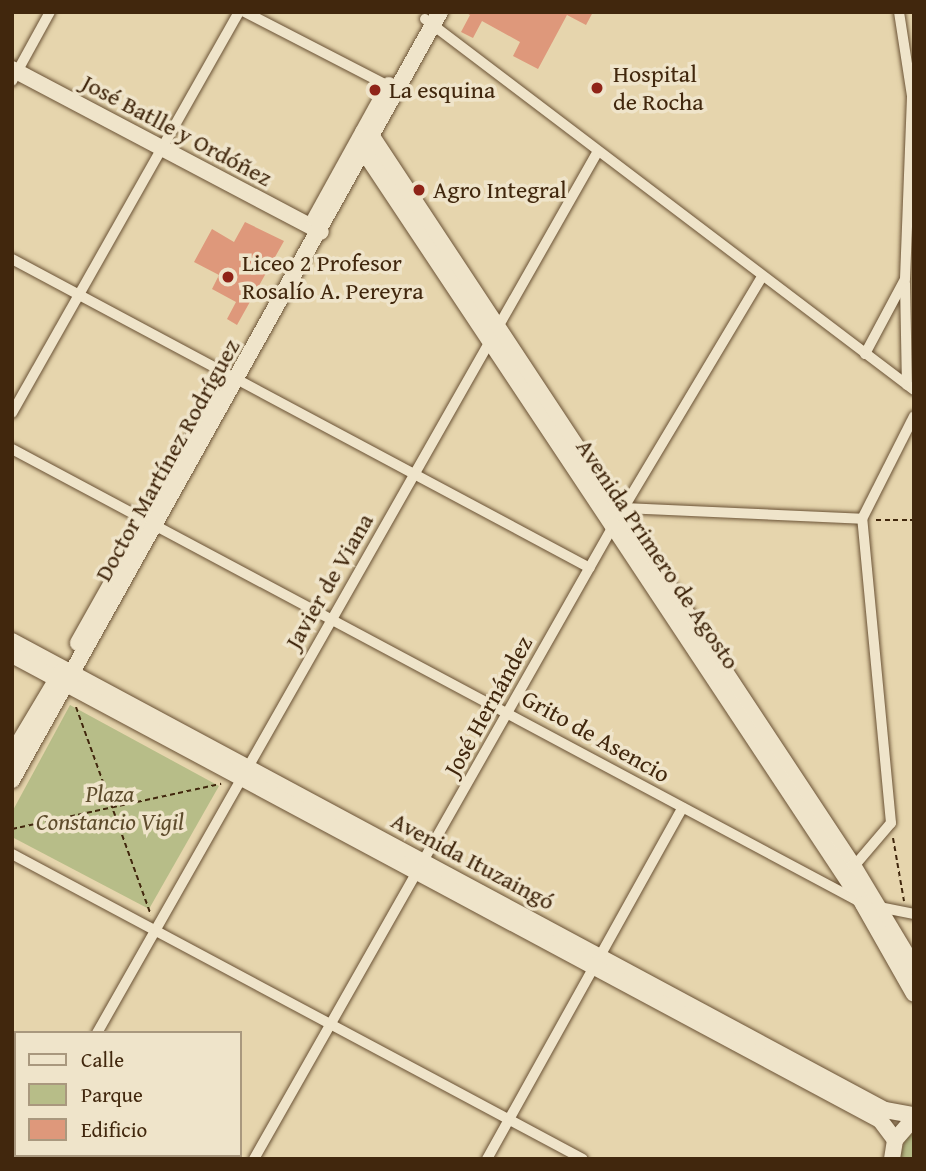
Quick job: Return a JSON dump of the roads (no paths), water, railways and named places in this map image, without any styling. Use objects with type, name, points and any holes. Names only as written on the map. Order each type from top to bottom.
[{"type":"street","points":[[14,74],[50,12]]},
{"type":"street","points":[[12,413],[239,12]]},
{"type":"street","points":[[245,12],[393,88]]},
{"type":"street","points":[[899,12],[912,96],[905,279],[911,387]]},
{"type":"street","points":[[432,17],[598,151],[911,387]]},
{"type":"street","name":"Doctor Martínez Rodríguez","points":[[12,780],[66,676],[432,17]]},
{"type":"street","name":"José Batlle y Ordóñez","points":[[14,74],[316,229]]},
{"type":"street","name":"Avenida Primero de Agosto","points":[[364,143],[619,516],[844,878],[863,904],[914,993]]},
{"type":"street","name":"Javier de Viana","points":[[98,1031],[414,475],[491,332],[598,151]]},
{"type":"street","points":[[12,259],[590,568]]},
{"type":"street","name":"José Hernández","points":[[254,1159],[619,516],[762,277]]},
{"type":"street","points":[[865,354],[905,279]]},
{"type":"street","points":[[844,878],[891,823],[862,519],[914,416]]},
{"type":"street","name":"Grito de Asencio","points":[[12,449],[331,620],[508,711],[682,808],[844,878]]},
{"type":"street","points":[[619,516],[862,519]]},
{"type":"street","name":"Avenida Ituzaingó","points":[[12,641],[66,676],[243,774],[598,962],[880,1120],[895,1140]]},
{"type":"street","name":"Avenida Ituzaingó","points":[[12,655],[66,676]]},
{"type":"street","name":"Doctor Martínez Rodríguez","points":[[12,754],[66,676]]},
{"type":"street","points":[[487,1159],[682,808]]},
{"type":"street","points":[[12,854],[583,1159]]},
{"type":"street","name":"Avenida Primero de Agosto","points":[[844,878],[879,906],[914,967]]},
{"type":"street","points":[[863,904],[910,913]]},
{"type":"street","name":"Avenida Ituzaingó","points":[[598,962],[885,1110],[914,1116]]},
{"type":"street","points":[[892,1159],[895,1140],[914,1116]]},
{"type":"place","name":"Hospital de Rocha","points":[[597,88]]},
{"type":"place","name":"La esquina","points":[[375,90]]},
{"type":"place","name":"Agro Integral","points":[[419,190]]},
{"type":"place","name":"Liceo 2 Profesor Rosalío A. Pereyra","points":[[228,277]]},
{"type":"park label","name":"Plaza Constancio Vigil","points":[[110,808]]}]
